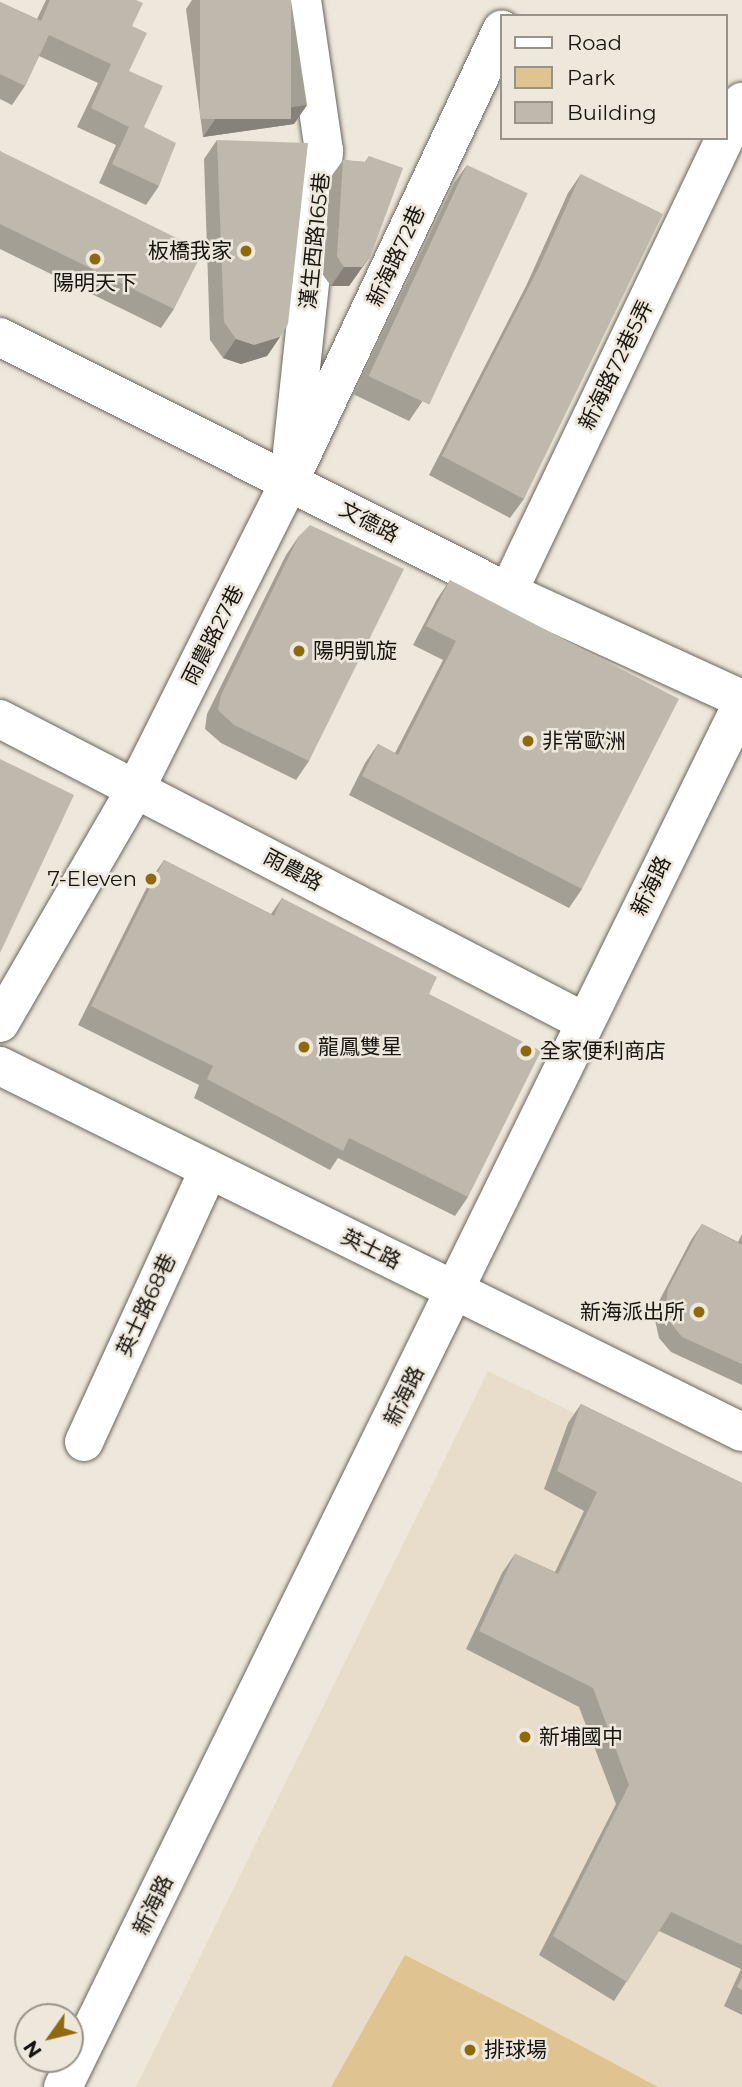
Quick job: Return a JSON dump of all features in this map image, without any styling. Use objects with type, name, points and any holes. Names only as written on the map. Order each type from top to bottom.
[{"type":"street","name":"漢生西路165巷","points":[[289,482],[324,151],[302,0]]},
{"type":"street","name":"新海路72巷","points":[[289,482],[500,34]]},
{"type":"street","name":"新海路72巷5弄","points":[[728,131],[742,102]]},
{"type":"street","name":"新海路72巷5弄","points":[[508,592],[724,140]]},
{"type":"street","name":"文德路","points":[[0,337],[508,592],[742,702]]},
{"type":"street","name":"雨農路27巷","points":[[0,1023],[136,788],[289,482]]},
{"type":"street","name":"新海路","points":[[63,2087],[456,1291],[742,702]]},
{"type":"street","name":"雨農路","points":[[0,719],[585,1022]]},
{"type":"street","name":"英士路","points":[[0,1066],[742,1432]]},
{"type":"street","name":"英士路68巷","points":[[84,1441],[209,1169]]},
{"type":"shaded area","name":"新埔國中","points":[[488,1371],[742,1494],[742,2087],[136,2087]]},
{"type":"green space","name":"排球場","points":[[405,1955],[518,2012],[658,2087],[331,2087]]},
{"type":"building","points":[[50,0],[136,0],[143,3],[132,26],[147,33],[129,71],[163,86],[144,127],[176,143],[159,186],[112,164],[129,127],[91,108],[111,64],[49,35],[25,86],[0,74],[0,2],[41,21]]},
{"type":"building","points":[[200,0],[291,0],[291,119],[200,119]]},
{"type":"building","name":"板橋我家","points":[[217,140],[308,143],[288,324],[280,337],[254,345],[236,339],[224,322]]},
{"type":"building","name":"陽明天下","points":[[0,151],[203,251],[174,309],[0,224]]},
{"type":"building","points":[[369,156],[403,168],[371,255],[362,267],[344,267],[337,256],[343,160],[366,162]]},
{"type":"building","points":[[467,165],[528,193],[429,404],[369,376]]},
{"type":"building","points":[[581,174],[663,214],[524,499],[442,456],[539,267]]},
{"type":"building","name":"陽明凱旋","points":[[310,525],[404,569],[309,761],[234,725],[218,710],[221,695],[299,536]]},
{"type":"building","name":"非常歐洲","points":[[450,580],[679,699],[582,889],[362,776],[378,744],[398,755],[456,641],[426,626]]},
{"type":"building","points":[[0,759],[74,795],[0,953]]},
{"type":"building","name":"龍鳳雙星","points":[[164,860],[274,916],[282,898],[437,977],[429,994],[541,1051],[468,1197],[349,1138],[343,1151],[207,1079],[213,1066],[91,1006]]},
{"type":"building","name":"新海派出所","points":[[702,1224],[742,1245],[742,1364],[682,1337],[670,1322],[666,1304],[668,1289]]},
{"type":"building","points":[[581,1404],[742,1483],[742,1945],[671,1912],[627,1982],[553,1936],[629,1785],[593,1688],[479,1631],[515,1554],[558,1574],[597,1492],[557,1471]]},
{"type":"building","points":[[742,1977],[742,1990],[737,1987]]},
{"type":"place","name":"板橋我家","points":[[246,251]]},
{"type":"place","name":"陽明天下","points":[[95,259]]},
{"type":"place","name":"陽明凱旋","points":[[299,651]]},
{"type":"place","name":"非常歐洲","points":[[528,741]]},
{"type":"place","name":"7-Eleven","points":[[151,879]]},
{"type":"place","name":"龍鳳雙星","points":[[304,1047]]},
{"type":"place","name":"全家便利商店","points":[[526,1051]]},
{"type":"place","name":"新海派出所","points":[[699,1312]]},
{"type":"place","name":"新埔國中","points":[[525,1737]]},
{"type":"place","name":"排球場","points":[[470,2050]]}]
